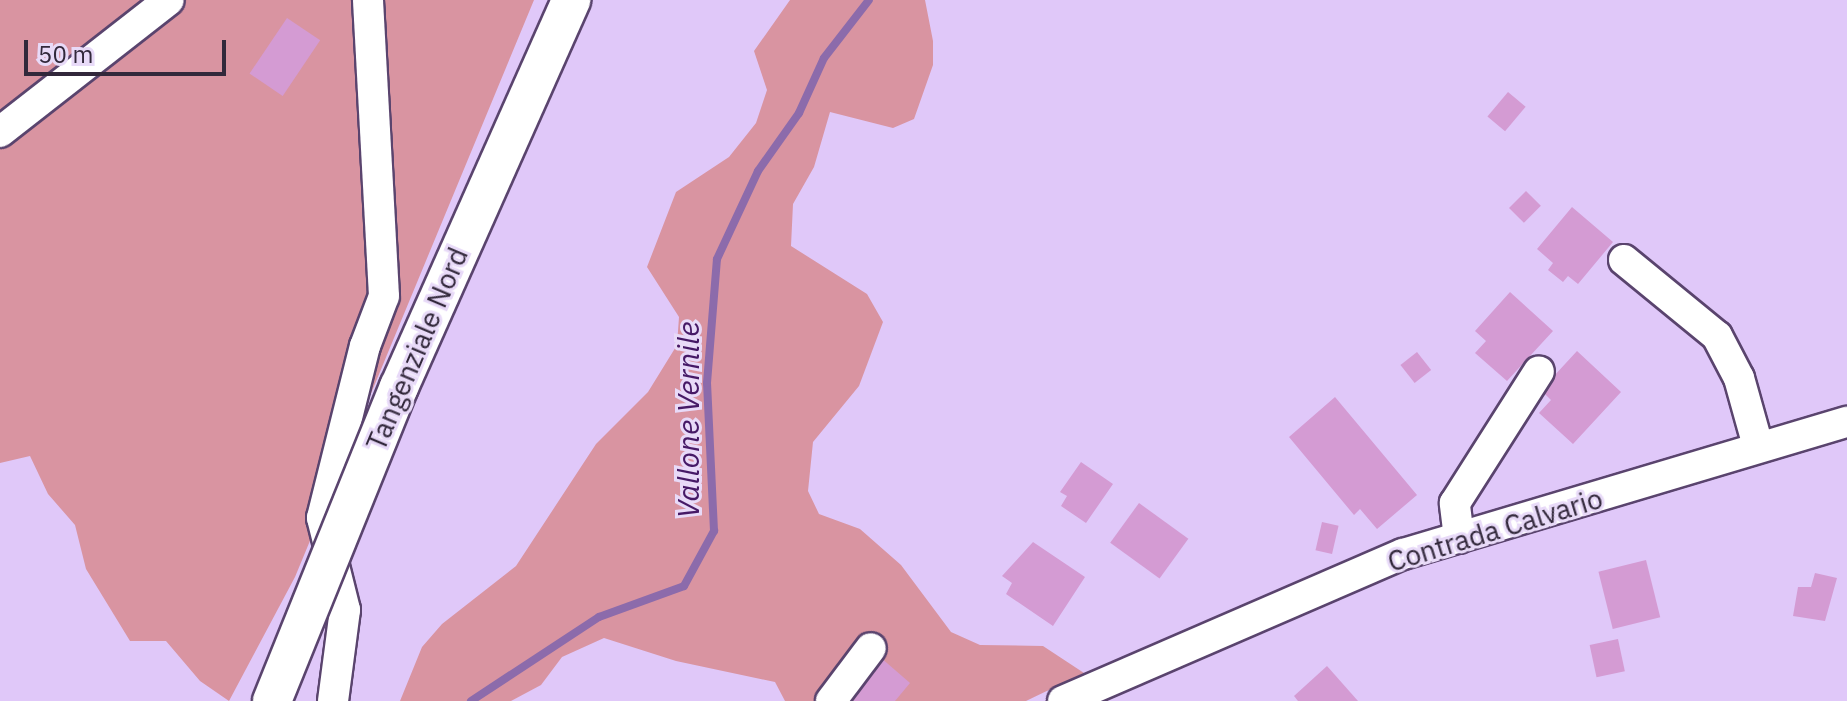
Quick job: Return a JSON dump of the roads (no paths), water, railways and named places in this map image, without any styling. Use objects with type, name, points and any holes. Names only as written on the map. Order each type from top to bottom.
[{"type":"main road","name":"Tangenziale Nord","points":[[272,701],[399,387],[571,0]]},
{"type":"street","points":[[0,132],[169,0]]},
{"type":"street","points":[[333,701],[345,610],[322,518],[365,346],[384,296],[368,0]]},
{"type":"street","points":[[1624,260],[1717,336],[1739,378],[1758,446]]},
{"type":"street","points":[[1459,538],[1455,503],[1539,371]]},
{"type":"street","name":"Contrada Calvario","points":[[1063,701],[1403,554],[1847,422]]},
{"type":"street","points":[[831,701],[871,648]]},
{"type":"waterway","name":"Vallone Vernile","points":[[471,701],[599,617],[684,586],[714,531],[707,383],[717,259],[758,171],[799,113],[824,58],[869,0]]}]
